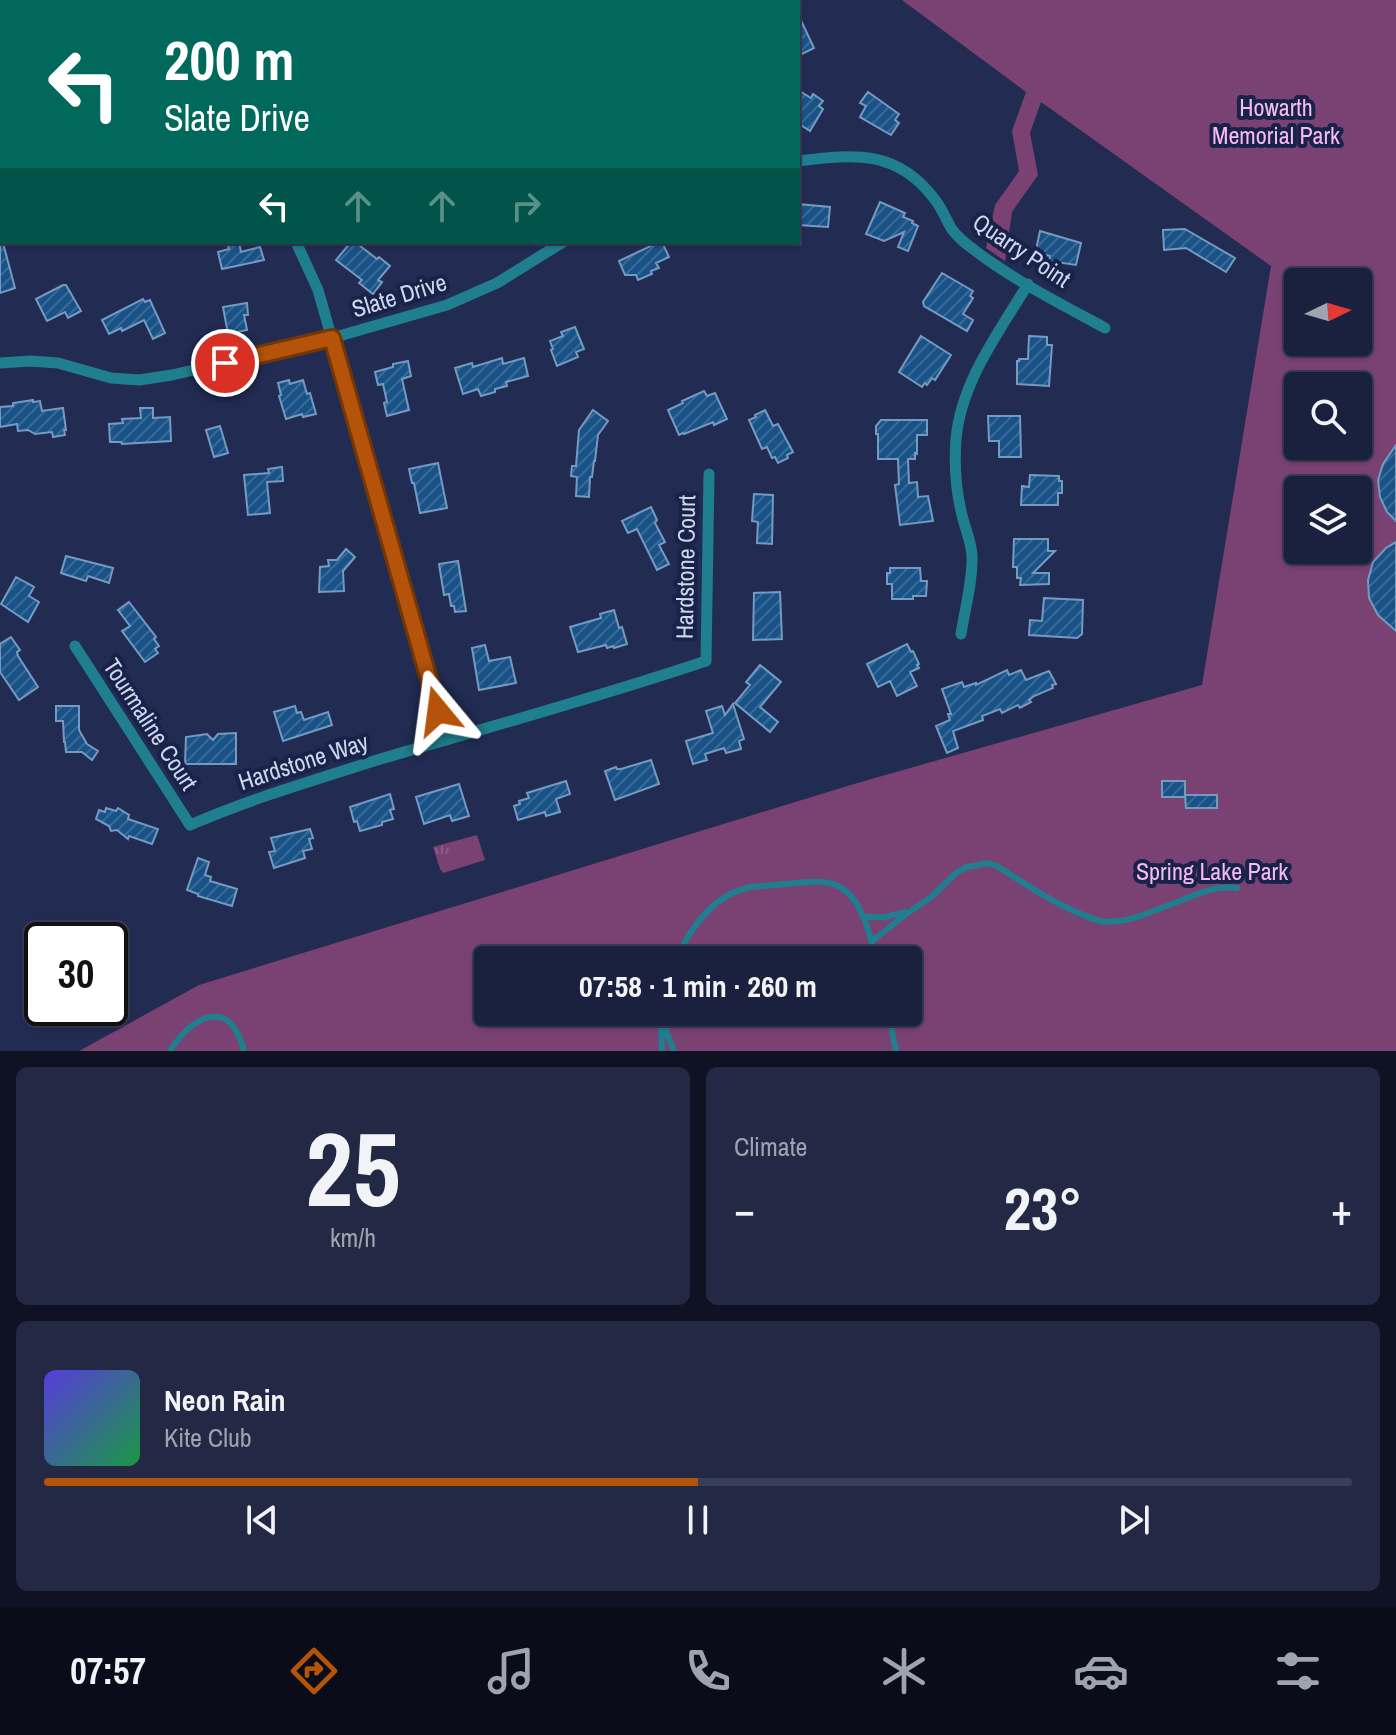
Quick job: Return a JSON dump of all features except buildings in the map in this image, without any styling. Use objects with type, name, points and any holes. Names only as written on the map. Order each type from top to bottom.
[{"type":"street","name":"Quarry Point","points":[[800,161],[864,156],[900,167],[930,192],[952,229],[971,248],[1105,328]]},
{"type":"street","points":[[297,244],[318,290],[446,739]]},
{"type":"street","name":"Slate Drive","points":[[0,363],[58,363],[111,378],[139,380],[172,375],[332,338],[447,305],[497,283],[560,244]]},
{"type":"street","points":[[961,634],[972,555],[957,484],[959,419],[973,378],[1028,284]]},
{"type":"street","name":"Hardstone Court","points":[[706,661],[709,474]]},
{"type":"street","name":"Tourmaline Court","points":[[75,646],[190,825]]},
{"type":"street","name":"Hardstone Way","points":[[190,825],[264,795],[706,661]]},
{"type":"lane","points":[[872,941],[931,897],[956,873],[967,867],[988,863],[1061,906],[1099,921],[1140,916],[1217,887],[1237,888]]},
{"type":"lane","points":[[682,946],[697,922],[732,893],[751,887],[824,882],[841,887],[849,895],[863,917],[873,946]]},
{"type":"lane","points":[[863,917],[909,912]]},
{"type":"lane","points":[[170,1051],[191,1025],[212,1016],[232,1023],[240,1034],[244,1051]]},
{"type":"lane","points":[[660,1026],[662,1051]]},
{"type":"lane","points":[[665,1026],[674,1051]]},
{"type":"lane","points":[[891,1026],[896,1051]]},
{"type":"green space","name":"Spring Lake Park","points":[[902,0],[1396,0],[1396,1051],[79,1051],[199,985],[854,784],[1202,685],[1271,266],[1041,102],[1030,133],[1038,175],[1012,212],[1005,261],[986,248],[995,205],[1019,171],[1012,131],[1026,92]]},
{"type":"green space","points":[[477,835],[485,860],[443,873],[433,847]]},
{"type":"route","points":[[225,363],[332,338],[438,711]]},
{"type":"park label","name":"Howarth Memorial Park","points":[[1276,121]]}]
